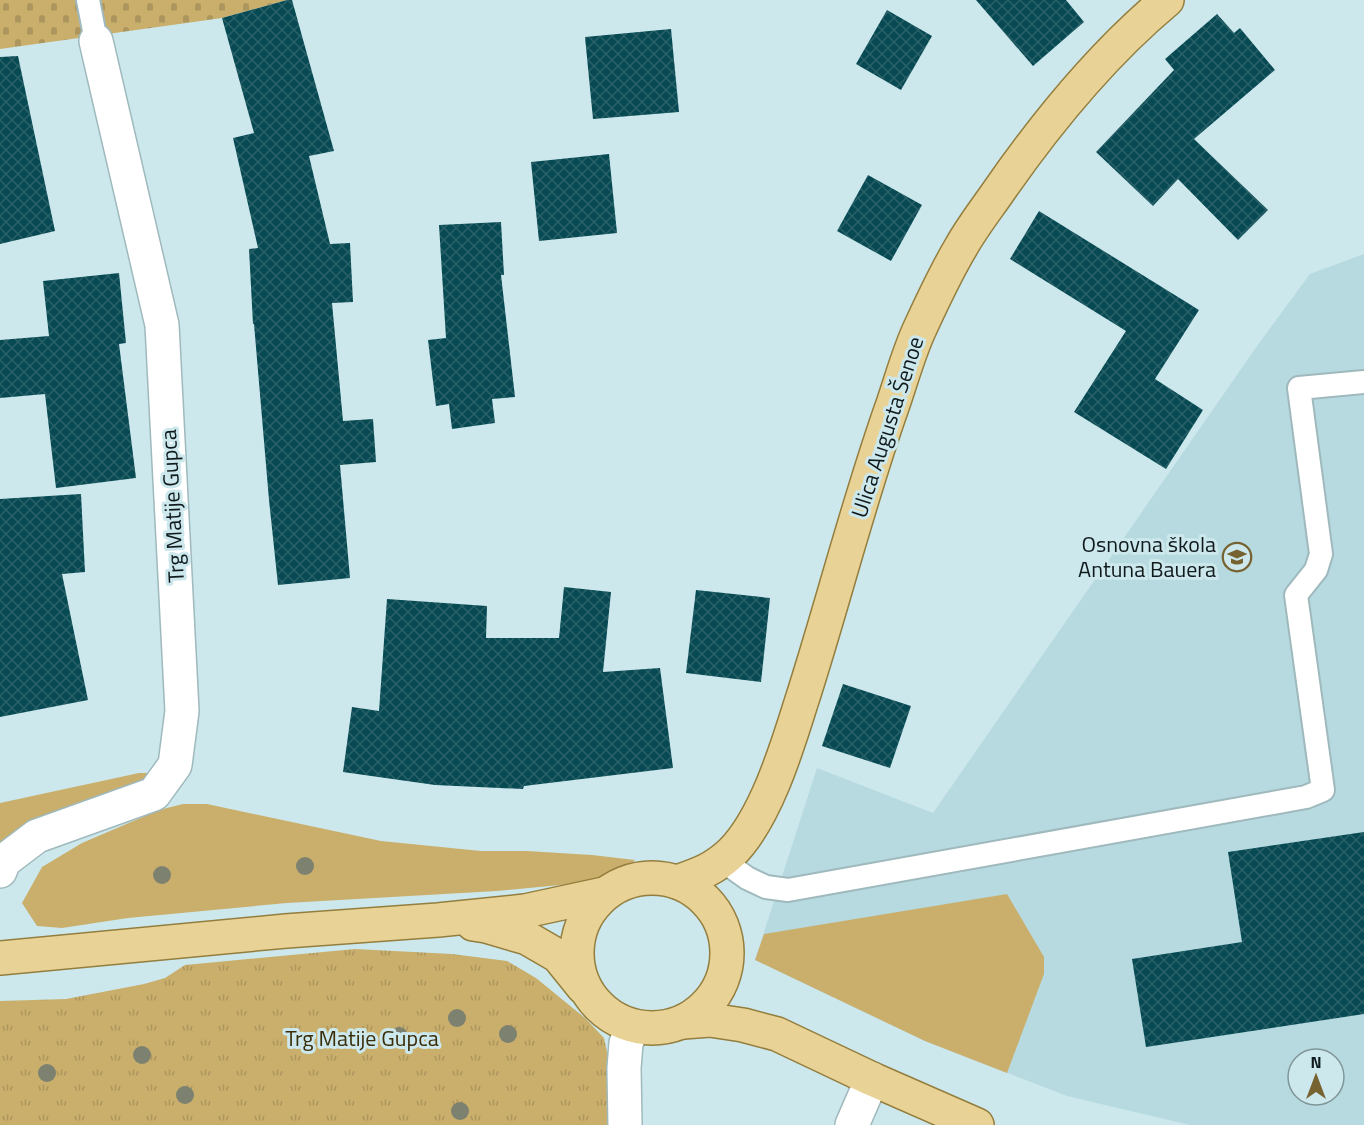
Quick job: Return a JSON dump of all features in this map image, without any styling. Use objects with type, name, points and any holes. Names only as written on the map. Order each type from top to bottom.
[{"type":"main road","name":"Ulica Augusta Šenoe","points":[[677,882],[707,871],[731,853],[748,832],[769,793],[793,729],[822,639],[875,455],[919,329],[962,246],[1014,170],[1069,97],[1143,20],[1167,0]]},
{"type":"main road","points":[[0,957],[525,911],[604,894],[626,882],[652,878],[677,882],[700,894],[717,914],[727,938],[727,963],[720,988],[705,1008],[683,1022]]},
{"type":"main road","points":[[584,988],[577,963],[578,938],[587,914],[604,894]]},
{"type":"main road","points":[[438,920],[486,926],[528,938],[558,956],[596,1005],[613,1019],[633,1027],[658,1029],[683,1022],[710,1020],[743,1025],[777,1034],[872,1080],[977,1125]]},
{"type":"street","name":"Trg Matije Gupca","points":[[0,871],[4,861],[37,836],[154,794],[175,765],[182,711],[162,325],[96,41]]},
{"type":"street","points":[[625,1125],[626,1043],[633,1027]]},
{"type":"street","points":[[852,1125],[872,1080]]},
{"type":"lane","points":[[88,0],[96,41]]},
{"type":"lane","points":[[722,860],[766,888],[788,890],[1306,797],[1323,790],[1296,595],[1316,570],[1321,554],[1299,388],[1364,382]]},
{"type":"shaded area","name":"Osnovna škola Antuna Bauera","points":[[1364,254],[1364,1125],[1190,1125],[1067,1096],[925,1041],[755,960],[817,768],[933,813],[1257,346],[1310,274]]},
{"type":"green space","points":[[0,0],[287,0],[222,18],[0,49]]},
{"type":"green space","points":[[139,773],[150,773],[140,784],[0,851],[0,803]]},
{"type":"green space","points":[[183,804],[207,804],[381,841],[481,851],[527,851],[635,860],[628,868],[581,883],[497,891],[287,903],[128,918],[62,928],[37,926],[22,903],[42,867],[82,843],[159,810]]},
{"type":"green space","points":[[1007,894],[1044,957],[1044,974],[1007,1073],[925,1041],[755,960],[764,934]]},
{"type":"green space","name":"Trg Matije Gupca","points":[[355,949],[452,954],[507,961],[536,978],[585,1018],[604,1038],[607,1052],[608,1125],[0,1125],[0,1001],[66,999],[144,984],[165,978],[185,965]]},
{"type":"building","points":[[292,0],[334,151],[309,156],[330,244],[350,243],[353,302],[332,303],[343,421],[373,419],[376,462],[340,465],[350,578],[278,585],[253,324],[249,249],[258,248],[233,138],[254,133],[222,18]]},
{"type":"building","points":[[976,0],[1066,0],[1084,22],[1033,66]]},
{"type":"building","points":[[887,10],[932,36],[901,90],[856,64]]},
{"type":"building","points":[[1217,14],[1234,33],[1240,28],[1275,70],[1194,139],[1268,210],[1238,240],[1178,179],[1153,206],[1096,152],[1174,70],[1165,59]]},
{"type":"building","points":[[671,29],[679,112],[593,119],[585,37]]},
{"type":"building","points":[[18,56],[55,231],[0,244],[0,57]]},
{"type":"building","points":[[609,154],[617,233],[539,241],[531,162]]},
{"type":"building","points":[[868,175],[922,205],[891,261],[837,231]]},
{"type":"building","points":[[1039,211],[1199,310],[1155,379],[1203,410],[1166,469],[1074,412],[1126,331],[1010,259]]},
{"type":"building","points":[[501,222],[504,275],[501,275],[515,397],[492,399],[495,423],[452,429],[449,404],[436,406],[428,340],[446,338],[439,225]]},
{"type":"building","points":[[119,273],[126,343],[119,344],[136,478],[56,488],[45,394],[0,398],[0,340],[49,336],[43,281]]},
{"type":"building","points":[[81,494],[85,572],[62,574],[88,700],[0,717],[0,499]]},
{"type":"building","points":[[564,587],[611,592],[603,672],[660,668],[673,768],[524,786],[523,789],[435,785],[343,772],[352,707],[379,711],[387,599],[487,606],[486,638],[559,638]]},
{"type":"building","points":[[696,590],[770,598],[761,682],[686,673]]},
{"type":"building","points":[[843,684],[911,706],[890,768],[822,746]]},
{"type":"building","points":[[1364,832],[1364,1014],[1146,1047],[1132,959],[1242,942],[1228,852]]},
{"type":"place","name":"Osnovna škola Antuna Bauera","points":[[1237,557]]}]
